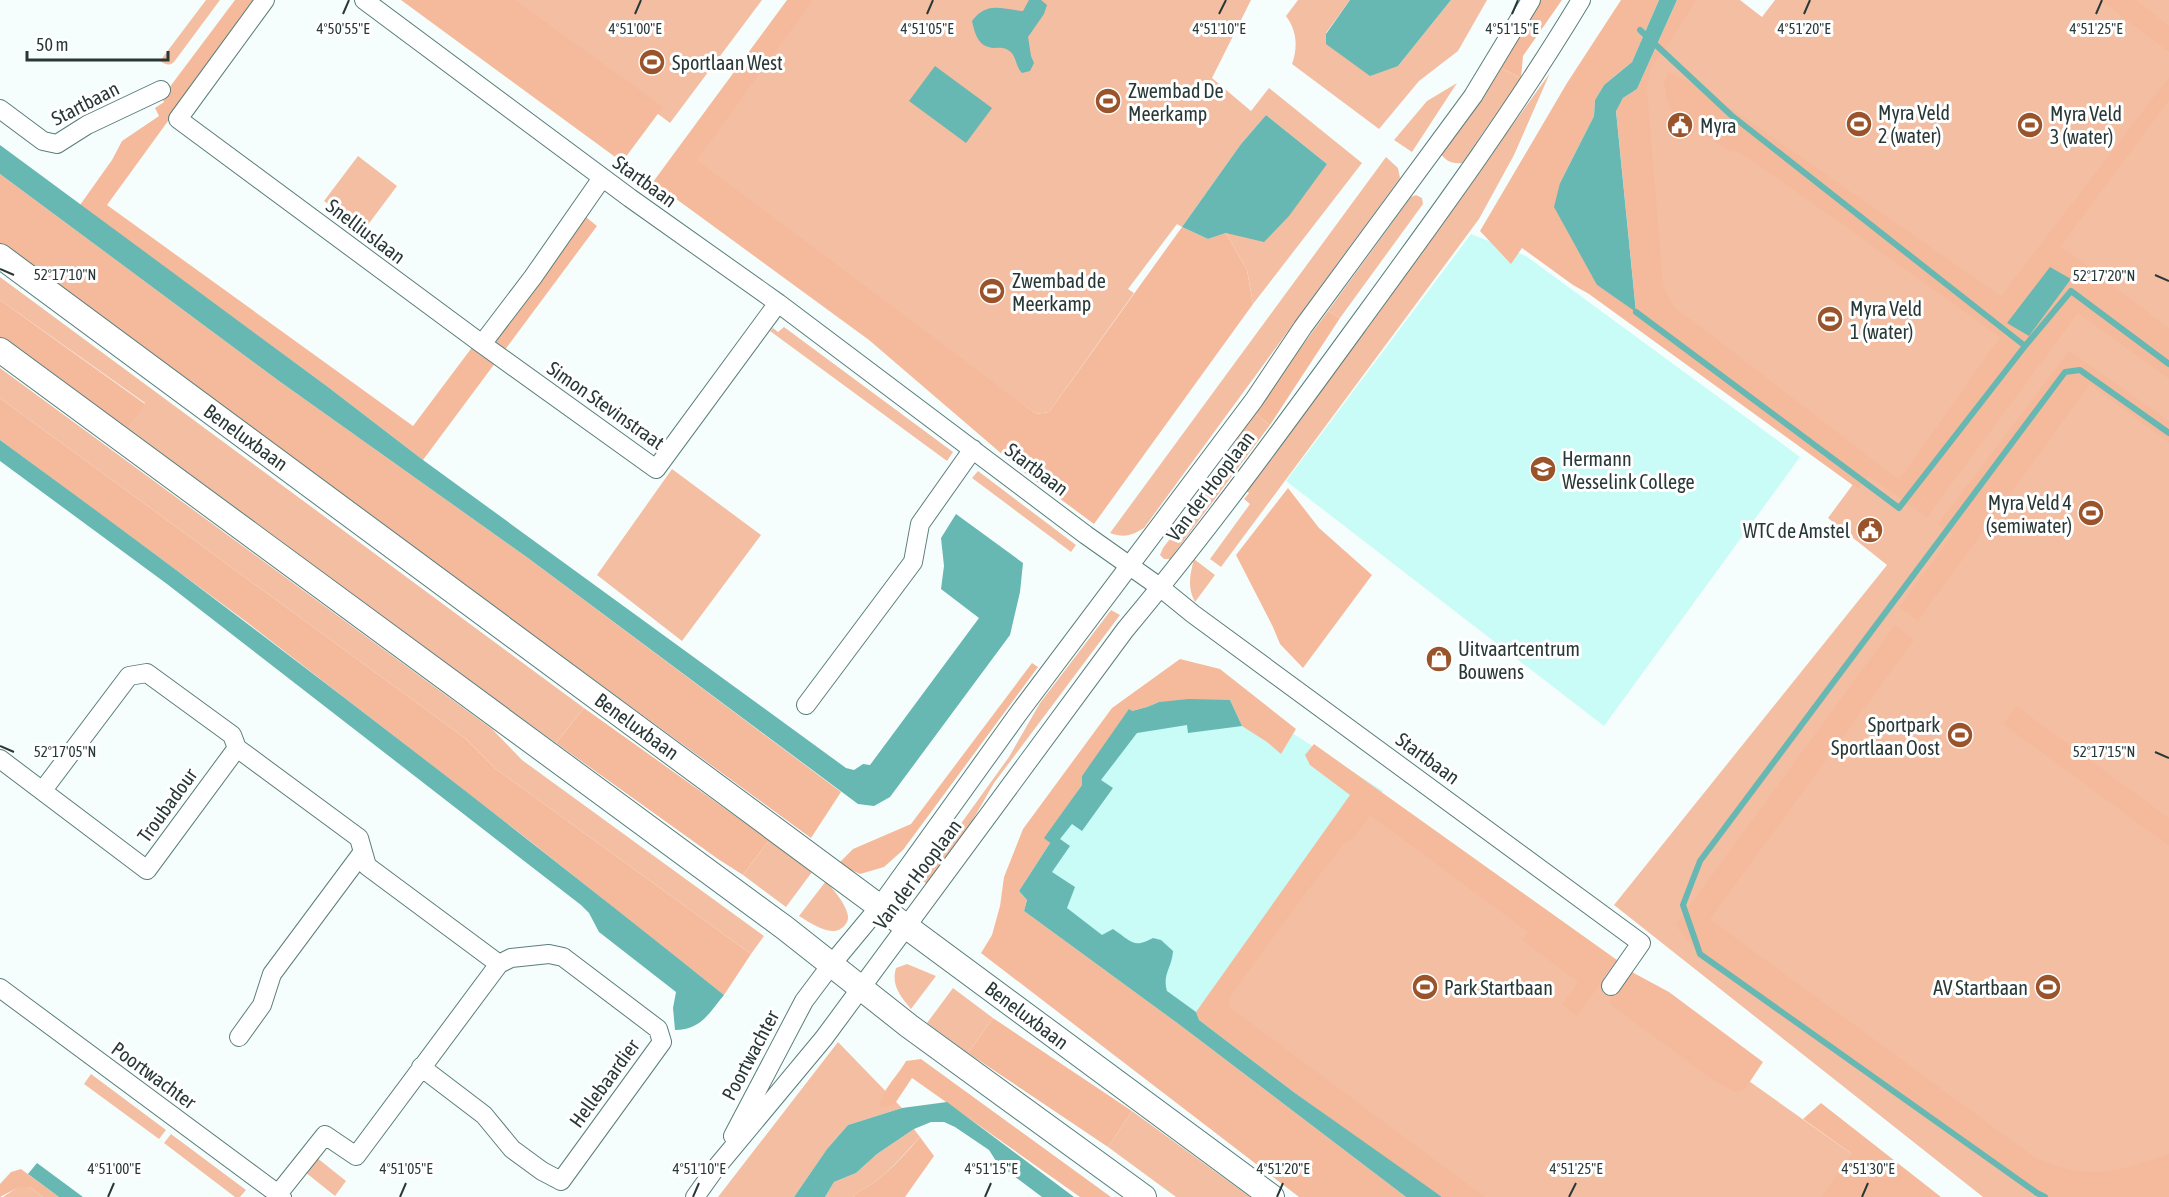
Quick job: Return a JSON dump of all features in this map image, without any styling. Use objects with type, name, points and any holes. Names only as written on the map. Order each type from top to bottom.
[{"type":"main road","name":"Beneluxbaan","points":[[0,256],[1272,1197]]},
{"type":"main road","points":[[0,350],[773,919],[859,988],[1144,1197]]},
{"type":"street","name":"Snelliuslaan","points":[[266,0],[178,119],[482,344]]},
{"type":"street","name":"Startbaan","points":[[364,0],[602,178],[778,303],[1086,535],[1131,565],[1192,614],[1641,943],[1611,986]]},
{"type":"street","name":"Van der Hooplaan","points":[[831,965],[880,906],[1017,714],[1254,400],[1310,318],[1473,96],[1531,0]]},
{"type":"street","name":"Van der Hooplaan","points":[[859,988],[908,927],[1125,630],[1161,588],[1273,442],[1452,196],[1545,60],[1581,0]]},
{"type":"street","name":"Startbaan","points":[[0,109],[43,141],[57,144],[87,125],[161,90]]},
{"type":"street","points":[[482,344],[533,277],[602,178]]},
{"type":"street","name":"Simon Stevinstraat","points":[[482,344],[656,469],[778,303]]},
{"type":"street","points":[[806,705],[913,562],[920,524],[973,449]]},
{"type":"street","points":[[43,790],[129,676],[147,673],[232,735],[237,748],[359,838],[366,866],[499,964],[356,1156],[325,1135],[280,1196]]},
{"type":"street","name":"Troubadour","points":[[0,759],[147,870],[237,748]]},
{"type":"street","points":[[239,1037],[262,1005],[272,974],[362,853]]},
{"type":"street","name":"Hellebaardier","points":[[421,1067],[484,1115],[512,1149],[542,1171],[561,1181],[662,1042],[658,1029],[563,957],[549,954],[511,958],[499,964]]},
{"type":"street","name":"Poortwachter","points":[[715,1169],[804,1001],[831,965]]},
{"type":"street","name":"Poortwachter","points":[[0,988],[280,1196]]},
{"type":"street","name":"Poortwachter","points":[[695,1197],[715,1169],[824,1038],[859,988]]},
{"type":"shaded area","points":[[206,0],[220,0],[174,62],[167,65],[160,61]]},
{"type":"shaded area","points":[[235,0],[256,0],[107,205],[413,426],[576,209],[597,226],[423,460],[328,387],[80,205],[112,160],[122,141],[159,116],[155,108],[164,102],[161,96]]},
{"type":"shaded area","points":[[401,0],[515,0],[663,107],[622,162]]},
{"type":"shaded area","name":"Sportlaan West","points":[[507,0],[762,0],[670,123]]},
{"type":"shaded area","points":[[787,0],[813,0],[697,160],[1036,414],[1049,412],[1182,227],[1208,239],[1226,233],[1247,270],[1253,304],[1094,524],[1017,467],[869,340],[653,182]]},
{"type":"shaded area","name":"Zwembad de Meerkamp","points":[[805,0],[1251,0],[1212,78],[1251,111],[1269,88],[1362,163],[1253,304],[1247,270],[1226,233],[1327,164],[1266,115],[1241,144],[1182,227],[1177,224],[1128,289],[1134,293],[1049,412],[1036,414],[686,160]]},
{"type":"shaded area","points":[[1029,0],[1041,0],[1047,5],[1044,14],[1028,37],[1034,63],[1030,71],[1022,73],[1011,52],[1004,48],[989,47],[981,42],[976,35],[972,21],[983,11],[989,9],[1023,11]]},
{"type":"shaded area","points":[[1298,0],[1350,0],[1326,33],[1398,66],[1451,0],[1487,0],[1458,51],[1419,81],[1379,129],[1292,64],[1295,39],[1286,16]]},
{"type":"shaded area","points":[[1350,0],[1451,0],[1398,66],[1370,76],[1326,44],[1326,34]]},
{"type":"shaded area","points":[[1534,0],[1562,0],[1523,56],[1521,78],[1501,68]]},
{"type":"shaded area","points":[[1621,0],[1659,0],[1632,62],[1604,85],[1595,100],[1594,116],[1560,183],[1597,285],[1636,311],[1616,110],[1623,98],[1637,89],[1677,0],[1696,0],[1665,50],[1650,69],[1647,89],[1663,284],[1673,305],[1681,313],[1899,480],[2000,337],[1756,163],[1734,149],[1731,152],[1675,116],[1667,101],[1664,82],[1668,72],[1699,86],[2001,296],[2169,77],[2169,100],[2061,246],[2169,328],[2169,379],[2078,313],[1927,517],[1916,510],[1948,465],[1915,509],[1869,476],[1858,489],[1522,248],[1511,264],[1480,231],[1567,83]],"holes":[[[2050,267],[2071,280],[2029,335],[2007,323]]]},
{"type":"shaded area","points":[[1659,0],[1677,0],[1637,89],[1623,98],[1616,111],[1636,312],[1597,285],[1554,207],[1560,183],[1594,116],[1595,100],[1604,85],[1632,62]]},
{"type":"shaded area","name":"Sportpark Sportlaan Oost","points":[[1689,0],[1740,0],[1762,17],[1775,0],[2169,0],[2169,1197],[1983,1197],[1614,905],[1887,565],[1828,518],[1865,468],[1644,306],[1632,110],[1655,54]]},
{"type":"shaded area","points":[[2100,0],[2136,0],[2169,26],[2169,52]]},
{"type":"shaded area","points":[[935,66],[992,108],[966,143],[909,101]]},
{"type":"shaded area","points":[[1501,68],[1521,78],[1462,163],[1449,161],[1440,153]]},
{"type":"shaded area","points":[[1550,73],[1514,155],[1479,219],[1221,567],[1210,559],[1250,504],[1244,499],[1249,493],[1245,490],[1311,403]]},
{"type":"shaded area","points":[[1457,83],[1412,152],[1394,140],[1427,101]]},
{"type":"shaded area","points":[[1266,115],[1327,164],[1289,216],[1264,242],[1226,233],[1208,239],[1182,227],[1241,144]]},
{"type":"shaded area","points":[[0,145],[328,387],[423,460],[846,768],[854,770],[863,764],[870,765],[979,618],[941,589],[944,566],[941,538],[956,514],[1023,563],[1020,592],[1010,635],[890,797],[874,806],[858,804],[528,558],[279,381],[0,174]]},
{"type":"shaded area","points":[[358,156],[397,186],[364,230],[324,201]]},
{"type":"shaded area","points":[[1386,157],[1398,168],[1400,178],[1144,528],[1127,535],[1110,533]]},
{"type":"shaded area","points":[[0,174],[279,381],[528,558],[841,792],[811,838],[0,246]]},
{"type":"shaded area","points":[[1416,195],[1422,198],[1423,204],[1340,318],[1328,311],[1411,197]]},
{"type":"shaded area","name":"Hermann Wesselink College","points":[[1471,234],[1526,256],[1800,457],[1604,726],[1286,481]]},
{"type":"shaded area","points":[[2050,267],[2071,279],[2029,336],[2007,323]]},
{"type":"shaded area","points":[[0,277],[584,708],[556,743],[160,458],[126,432],[145,403],[0,300]]},
{"type":"shaded area","points":[[0,300],[145,404],[126,432],[0,338]]},
{"type":"shaded area","points":[[1328,311],[1340,318],[1270,425],[1253,412]]},
{"type":"shaded area","points":[[784,327],[953,452],[947,461],[770,331],[773,328],[778,332]]},
{"type":"shaded area","points":[[2069,351],[2169,421],[2169,443],[2090,384],[1918,621],[1899,607],[1953,534],[1938,524]]},
{"type":"shaded area","points":[[0,368],[492,729],[522,760],[764,936],[751,954],[496,769],[465,738],[0,398]]},
{"type":"shaded area","points":[[0,398],[465,738],[496,769],[751,954],[724,995],[248,623],[0,440]]},
{"type":"shaded area","points":[[1253,412],[1270,425],[1170,559],[1164,559],[1160,555],[1163,548],[1211,485]]},
{"type":"shaded area","points":[[0,440],[365,713],[724,995],[698,1024],[675,1030],[673,1008],[676,992],[599,932],[589,913],[581,905],[167,584],[0,461]]},
{"type":"shaded area","points":[[672,469],[761,535],[682,641],[597,575]]},
{"type":"shaded area","points":[[978,471],[1076,545],[1071,552],[972,478]]},
{"type":"shaded area","points":[[1288,488],[1319,528],[1372,575],[1303,668],[1280,644],[1236,555]]},
{"type":"shaded area","points":[[1194,559],[1215,575],[1195,602],[1190,586]]},
{"type":"shaded area","points":[[1111,610],[1120,615],[994,783],[967,830],[929,886],[921,879],[1009,757],[1040,703]]},
{"type":"shaded area","points":[[1895,625],[1914,640],[1710,919],[2037,1159],[2057,1166],[2089,1172],[2118,1169],[2169,1154],[2169,1197],[2041,1197],[2023,1187],[1697,951],[1677,927],[1676,924]]},
{"type":"shaded area","points":[[1180,659],[1220,669],[1296,729],[1281,754],[1242,726],[1230,700],[1159,702],[1132,711],[1082,776],[1082,785],[1045,838],[1050,843],[1019,891],[1027,900],[1024,911],[1180,1025],[1406,1197],[1299,1197],[981,953],[992,935],[1000,906],[1004,877],[1023,829],[1112,708]]},
{"type":"shaded area","points":[[1032,663],[1038,667],[903,850],[884,867],[860,874],[838,864],[853,849],[911,824]]},
{"type":"shaded area","points":[[1187,666],[1383,791],[1184,1054],[1041,901],[1060,818]]},
{"type":"shaded area","points":[[1189,699],[1230,700],[1242,726],[1188,733],[1187,725],[1137,733],[1101,780],[1113,788],[1082,831],[1072,824],[1060,839],[1070,846],[1052,872],[1075,887],[1067,908],[1102,935],[1113,929],[1136,943],[1153,938],[1161,940],[1173,951],[1166,975],[1167,991],[1196,1012],[1199,1020],[1295,1093],[1442,1197],[1406,1197],[1180,1025],[1024,911],[1027,900],[1019,891],[1050,843],[1044,838],[1082,785],[1082,776],[1129,709],[1132,711],[1159,702]]},
{"type":"shaded area","points":[[2016,706],[2169,818],[2169,846],[2003,724]]},
{"type":"shaded area","points":[[584,708],[769,840],[743,875],[556,743]]},
{"type":"shaded area","points":[[1314,744],[1617,960],[1577,1016],[1562,1004],[1578,982],[1522,940],[1528,932],[1370,815],[1352,840],[1346,841],[1301,899],[1229,998],[1228,1006],[1485,1197],[1442,1197],[1295,1093],[1199,1020],[1196,1012],[1350,795],[1310,765],[1305,755]]},
{"type":"shaded area","name":"Park Startbaan","points":[[1362,807],[1859,1159],[1832,1197],[1479,1197],[1218,1006]]},
{"type":"shaded area","points":[[769,840],[812,872],[786,907],[743,875]]},
{"type":"shaded area","points":[[826,881],[841,900],[848,916],[845,925],[834,931],[822,929],[799,916]]},
{"type":"shaded area","points":[[907,964],[936,976],[911,1009],[900,995],[895,980],[896,968]]},
{"type":"shaded area","points":[[1630,971],[1669,992],[1763,1062],[1745,1089],[1735,1092],[1716,1082],[1608,1003]]},
{"type":"shaded area","points":[[953,988],[993,1018],[968,1053],[927,1023]]},
{"type":"shaded area","points":[[993,1018],[1132,1111],[1108,1147],[968,1053]]},
{"type":"shaded area","points":[[838,1042],[902,1108],[848,1125],[827,1149],[794,1197],[718,1197]]},
{"type":"shaded area","points":[[921,1059],[1111,1197],[1080,1197],[912,1078],[894,1105],[879,1108],[886,1089],[906,1061]]},
{"type":"shaded area","points":[[91,1074],[166,1130],[159,1139],[84,1084]]},
{"type":"shaded area","points":[[947,1102],[1074,1197],[1042,1197],[998,1164],[989,1150],[955,1127],[944,1122],[931,1122],[914,1129],[877,1154],[856,1173],[834,1182],[825,1197],[794,1197],[827,1149],[848,1125],[902,1108]]},
{"type":"shaded area","points":[[1821,1103],[1941,1197],[1821,1197],[1852,1154],[1803,1119]]},
{"type":"shaded area","points":[[1132,1111],[1250,1197],[1176,1197],[1108,1147]]},
{"type":"shaded area","points":[[914,1129],[920,1137],[893,1166],[873,1183],[853,1197],[825,1197],[834,1182],[856,1173],[877,1154]]},
{"type":"shaded area","points":[[171,1134],[246,1190],[240,1197],[235,1197],[164,1143]]},
{"type":"shaded area","points":[[920,1137],[934,1156],[905,1197],[853,1197],[888,1171]]},
{"type":"shaded area","points":[[316,1157],[346,1181],[335,1196],[305,1172]]},
{"type":"shaded area","points":[[37,1163],[83,1197],[59,1197],[28,1174]]},
{"type":"shaded area","points":[[21,1169],[59,1197],[43,1197],[30,1187],[19,1187],[0,1197],[0,1184],[11,1172]]},
{"type":"shaded area","points":[[18,1187],[30,1187],[43,1197],[3,1197]]},
{"type":"waterway","points":[[1640,30],[1731,115],[2025,346]]},
{"type":"waterway","points":[[1636,312],[1899,508],[2025,346],[2071,291],[2169,364]]},
{"type":"waterway","points":[[2045,1197],[1700,954],[1683,905],[1700,861],[2065,372],[2080,370],[2169,433]]},
{"type":"place","name":"Sportlaan West","points":[[652,62]]},
{"type":"place","name":"Zwembad De Meerkamp","points":[[1108,101]]},
{"type":"place","name":"Myra Veld 2 (water)","points":[[1859,124]]},
{"type":"place","name":"Myra","points":[[1680,125]]},
{"type":"place","name":"Myra Veld 3 (water)","points":[[2030,125]]},
{"type":"place","name":"Zwembad de Meerkamp","points":[[992,291]]},
{"type":"place","name":"Myra Veld 1 (water)","points":[[1830,319]]},
{"type":"place","name":"Hermann Wesselink College","points":[[1543,469]]},
{"type":"place","name":"Myra Veld 4 (semiwater)","points":[[2091,513]]},
{"type":"place","name":"WTC de Amstel","points":[[1870,530]]},
{"type":"place","name":"Uitvaartcentrum Bouwens","points":[[1439,659]]},
{"type":"place","name":"Sportpark Sportlaan Oost","points":[[1960,735]]},
{"type":"place","name":"Park Startbaan","points":[[1425,987]]},
{"type":"place","name":"AV Startbaan","points":[[2048,987]]}]
